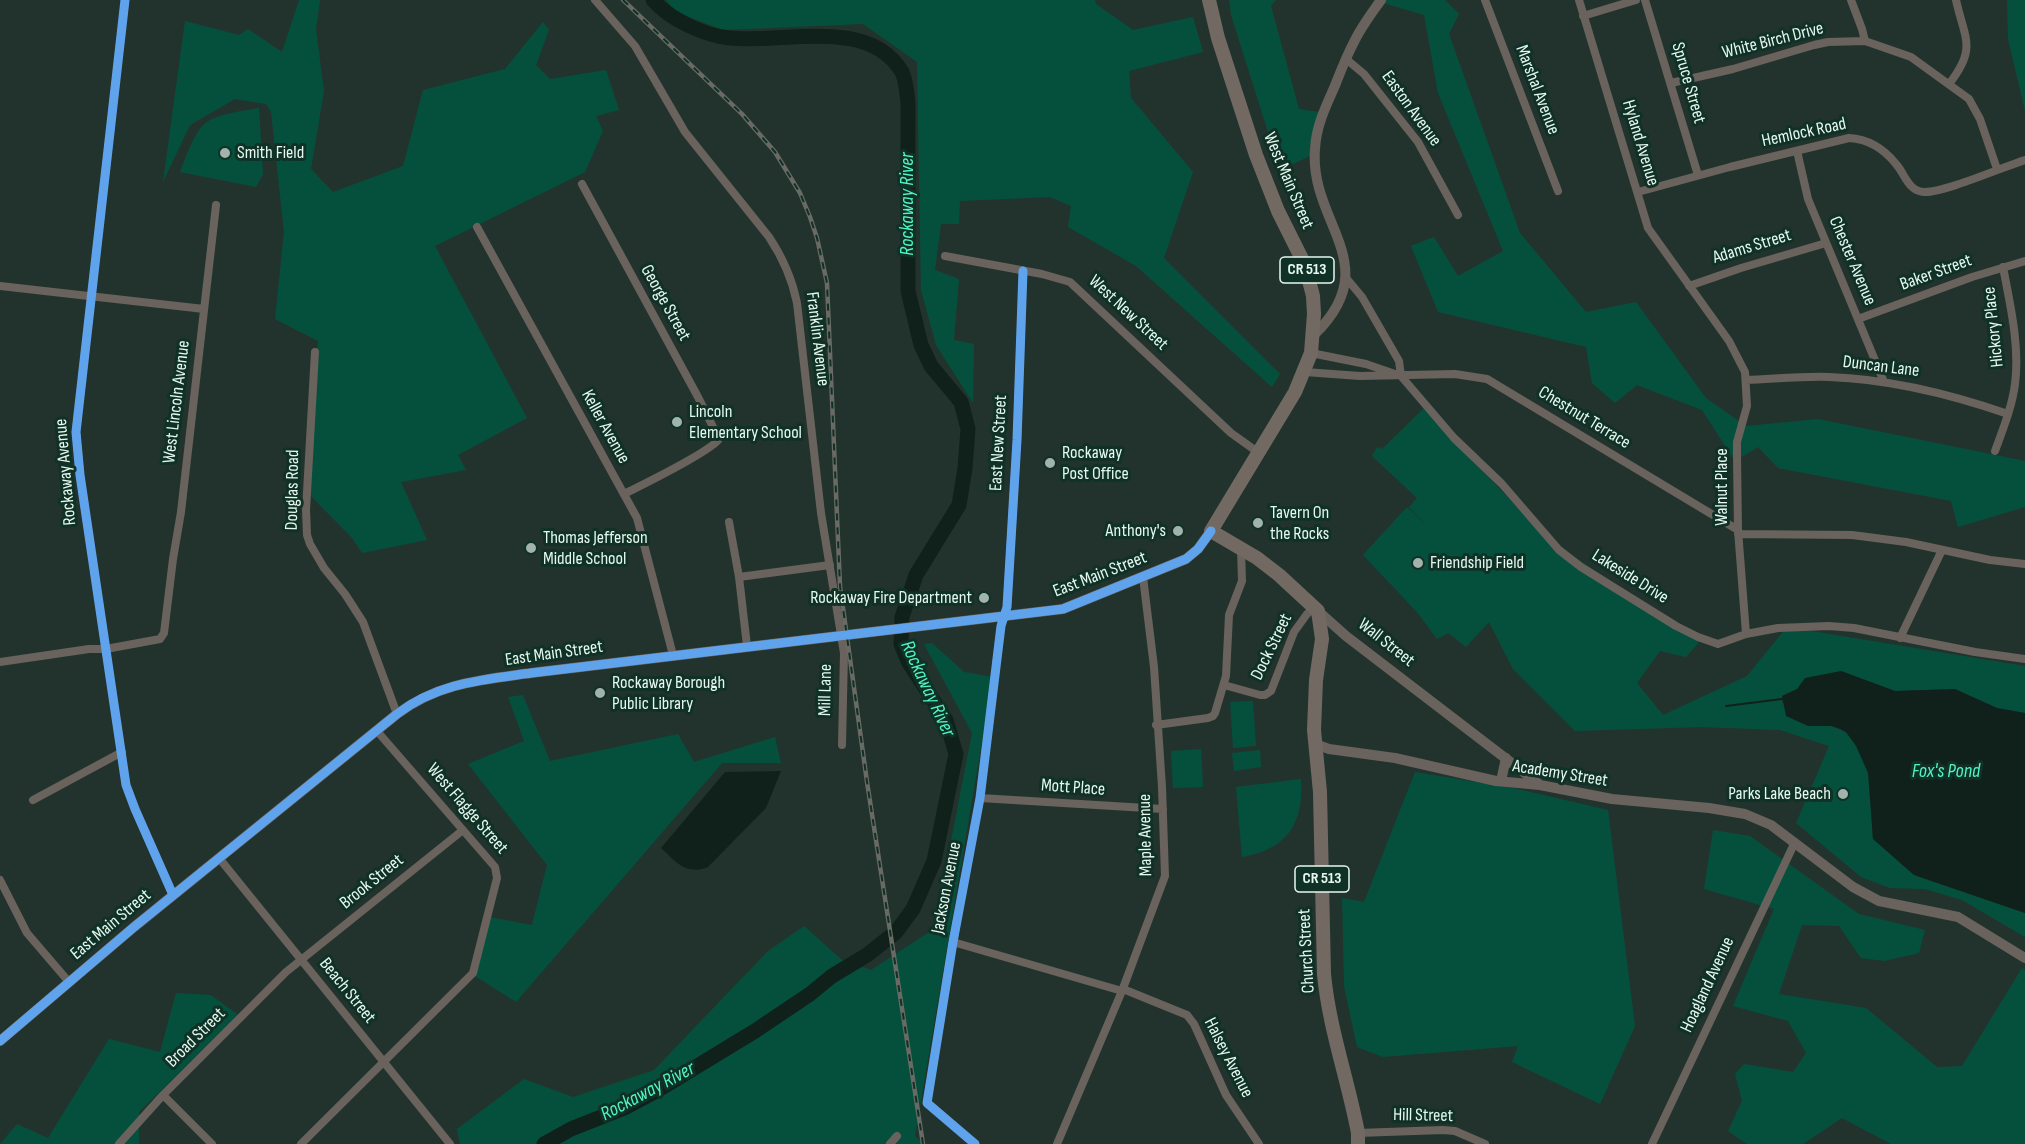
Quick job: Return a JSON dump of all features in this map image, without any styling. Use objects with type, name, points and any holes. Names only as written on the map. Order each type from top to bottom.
[{"type":"main road","name":"West Main Street","points":[[1209,0],[1218,38],[1256,155],[1278,211],[1305,265],[1313,296],[1314,334],[1305,372],[1287,406],[1211,531]]},
{"type":"main road","name":"Wall Street","points":[[1211,531],[1257,558],[1316,609]]},
{"type":"main road","name":"Church Street","points":[[1316,609],[1322,639],[1314,713],[1320,792],[1326,995],[1358,1138]]},
{"type":"street","name":"Rockaway Avenue","points":[[124,0],[76,432],[80,475],[126,785],[130,799],[173,895]]},
{"type":"street","name":"Franklin Avenue","points":[[595,0],[635,46],[676,120],[769,237],[786,266],[797,303],[820,501],[841,636]]},
{"type":"street","points":[[1314,334],[1326,322],[1347,279],[1340,246],[1317,179],[1314,150],[1317,133],[1354,42],[1381,0]]},
{"type":"street","name":"Marshal Avenue","points":[[1485,0],[1558,191]]},
{"type":"street","name":"Hyland Avenue","points":[[1579,0],[1648,228],[1689,286]]},
{"type":"street","points":[[1584,16],[1636,0]]},
{"type":"street","name":"Spruce Street","points":[[1645,0],[1698,175]]},
{"type":"street","points":[[1851,0],[1865,41]]},
{"type":"street","points":[[1949,84],[1961,68],[1968,51],[1956,0]]},
{"type":"street","name":"White Birch Drive","points":[[1671,83],[1733,69],[1814,45],[1865,41],[1911,57],[1973,104],[1997,169]]},
{"type":"street","name":"Easton Avenue","points":[[1346,60],[1364,74],[1418,142],[1458,215]]},
{"type":"street","name":"Hemlock Road","points":[[1638,192],[1849,138],[1860,139],[1883,151],[1898,166],[1911,187],[1920,192],[1938,190],[2025,160]]},
{"type":"street","name":"Chester Avenue","points":[[1797,151],[1808,199],[1884,382]]},
{"type":"street","name":"George Street","points":[[582,184],[719,439],[715,444],[693,457],[624,494]]},
{"type":"street","name":"West Lincoln Avenue","points":[[106,649],[160,639],[165,632],[182,512],[216,205]]},
{"type":"street","name":"Keller Avenue","points":[[477,227],[637,518],[673,655]]},
{"type":"street","name":"Adams Street","points":[[1689,286],[1826,243]]},
{"type":"street","name":"West New Street","points":[[945,256],[1042,273],[1070,282],[1231,433],[1258,453]]},
{"type":"street","name":"Baker Street","points":[[1858,318],[2025,261]]},
{"type":"street","name":"Hickory Place","points":[[1995,451],[2008,414],[2015,383],[2016,366],[2010,306],[2003,267]]},
{"type":"street","name":"East New Street","points":[[1004,617],[1007,607],[1017,440],[1023,271]]},
{"type":"street","name":"Lakeside Drive","points":[[1347,279],[1362,297],[1399,362],[1401,376],[1454,438],[1502,484],[1559,550],[1581,567],[1676,626],[1718,644],[1746,634],[1778,628],[1829,626],[1854,628],[1975,652],[2025,659]]},
{"type":"street","points":[[0,286],[204,309]]},
{"type":"street","name":"Walnut Place","points":[[1689,286],[1729,341],[1739,358],[1746,380],[1747,406],[1737,442],[1738,532],[1746,634]]},
{"type":"street","name":"Douglas Road","points":[[315,352],[306,510],[307,535],[316,557],[345,594],[363,622],[397,714]]},
{"type":"street","name":"Chestnut Terrace","points":[[1311,352],[1365,364],[1401,376]]},
{"type":"street","name":"Chestnut Terrace","points":[[1305,372],[1360,376],[1455,374],[1487,379],[1738,532],[1767,535],[1788,533],[1852,535],[1990,560],[2025,564]]},
{"type":"street","name":"Duncan Lane","points":[[1746,380],[1828,377],[1884,382],[1934,391],[2008,414]]},
{"type":"street","points":[[729,522],[739,577],[747,646]]},
{"type":"street","name":"East Main Street","points":[[0,1041],[173,895],[397,714],[423,696],[458,685],[531,673],[1063,609],[1143,578],[1193,555],[1211,531]]},
{"type":"street","name":"Dock Street","points":[[1156,725],[1213,716],[1217,698],[1224,685],[1228,615],[1242,581],[1241,549]]},
{"type":"street","points":[[1900,638],[1942,550]]},
{"type":"street","points":[[739,577],[830,566]]},
{"type":"street","name":"Maple Avenue","points":[[1057,1144],[1122,990],[1165,876],[1154,667],[1143,578]]},
{"type":"street","name":"Dock Street","points":[[1224,685],[1260,695],[1271,691],[1294,632],[1307,614],[1316,609]]},
{"type":"street","name":"Wall Street","points":[[1316,609],[1540,785]]},
{"type":"street","name":"Jackson Avenue","points":[[975,1144],[927,1103],[953,942],[980,798],[1004,617]]},
{"type":"street","points":[[1322,639],[1338,628]]},
{"type":"street","name":"Mill Lane","points":[[841,636],[844,653],[842,745]]},
{"type":"street","points":[[0,662],[89,649],[106,649]]},
{"type":"street","name":"West Flagge Street","points":[[377,731],[498,873],[475,968],[468,979],[384,1062]]},
{"type":"street","name":"Academy Street","points":[[1315,744],[1338,750],[1395,758],[1501,781],[1540,785],[1612,799],[1709,808],[1745,814],[1765,821],[1868,896],[1890,903],[1958,917],[2025,958]]},
{"type":"street","points":[[33,800],[122,752]]},
{"type":"street","points":[[1501,781],[1506,758]]},
{"type":"street","name":"Mott Place","points":[[980,798],[1163,809]]},
{"type":"street","name":"Brook Street","points":[[301,960],[463,830]]},
{"type":"street","name":"Hoagland Avenue","points":[[1652,1144],[1795,842]]},
{"type":"street","name":"Beach Street","points":[[219,858],[450,1144]]},
{"type":"street","points":[[0,880],[27,933],[69,982]]},
{"type":"street","name":"Halsey Avenue","points":[[953,942],[1122,990],[1187,1015],[1194,1024],[1226,1095],[1259,1144]]},
{"type":"street","name":"Broad Street","points":[[119,1144],[251,1005],[301,960]]},
{"type":"street","points":[[301,1144],[384,1062]]},
{"type":"street","points":[[164,1095],[212,1144]]},
{"type":"street","name":"Hill Street","points":[[1358,1138],[1443,1130],[1455,1131],[1485,1144]]},
{"type":"street","points":[[890,1144],[897,1136]]},
{"type":"green space","points":[[299,0],[320,0],[316,29],[324,91],[311,169],[333,192],[403,166],[423,90],[505,69],[543,22],[549,30],[536,65],[550,79],[606,70],[619,110],[596,116],[603,131],[585,172],[435,246],[527,418],[458,455],[466,470],[401,482],[427,540],[362,553],[352,538],[306,491],[318,341],[275,319],[284,232],[271,112],[266,104],[235,99],[190,125],[163,182],[185,21],[239,35],[248,29],[282,52]]},
{"type":"green space","points":[[666,0],[1095,0],[1096,4],[1133,30],[1193,17],[1203,52],[1129,71],[1131,98],[1193,172],[1164,258],[1280,374],[1272,387],[1136,266],[1068,227],[1071,206],[1050,197],[960,201],[959,224],[941,224],[935,270],[959,279],[954,340],[974,344],[973,403],[936,345],[921,290],[917,62],[863,24],[723,30],[676,12]]},
{"type":"green space","points":[[1229,0],[1276,0],[1271,6],[1299,109],[1319,112],[1310,156],[1280,170],[1231,15]]},
{"type":"green space","points":[[1373,0],[1445,0],[1459,14],[1449,34],[1520,233],[1586,312],[1636,302],[1706,398],[1746,426],[1818,419],[2025,461],[2025,507],[1958,527],[1951,501],[1778,468],[1758,447],[1735,461],[1702,410],[1637,385],[1615,403],[1592,383],[1586,347],[1438,312],[1411,246],[1434,237],[1458,276],[1503,251],[1438,93],[1424,15]]},
{"type":"green space","points":[[2007,0],[2025,0],[2025,111],[2008,39]]},
{"type":"green space","name":"Smith Field","points":[[259,108],[263,174],[256,187],[180,172],[193,140],[206,123],[225,114]]},
{"type":"green space","points":[[1425,407],[1543,536],[1700,641],[1686,657],[1660,651],[1637,683],[1663,715],[1747,676],[1787,627],[2025,666],[2025,713],[1997,708],[1955,689],[1895,691],[1841,671],[1782,696],[1782,702],[1808,726],[1825,725],[1838,728],[1845,732],[1855,744],[1863,758],[1870,779],[1873,839],[1914,875],[2025,913],[2025,937],[1962,900],[1925,889],[1890,888],[1861,877],[1796,823],[1829,746],[1780,730],[1702,727],[1575,731],[1513,669],[1489,622],[1466,647],[1448,633],[1437,639],[1417,612],[1363,555],[1407,507],[1428,527],[1409,507],[1417,498],[1372,456],[1377,447],[1382,449]]},
{"type":"green space","points":[[932,643],[964,672],[993,677],[915,1136],[925,1144],[460,1144],[457,1129],[524,1079],[573,1097],[654,1070],[768,951],[804,926],[842,960],[871,970],[934,929],[972,733],[924,644]]},
{"type":"green space","points":[[523,695],[550,761],[678,734],[694,762],[775,737],[781,763],[722,763],[516,1002],[472,974],[489,917],[532,925],[547,865],[468,764],[524,741],[508,697]]},
{"type":"green space","points":[[1253,701],[1256,746],[1233,748],[1230,702]]},
{"type":"green space","points":[[1201,749],[1203,787],[1173,788],[1171,751]]},
{"type":"green space","points":[[1260,750],[1261,767],[1234,771],[1232,753]]},
{"type":"green space","points":[[1415,772],[1513,788],[1608,810],[1635,1026],[1600,1104],[1512,1062],[1518,1046],[1383,1057],[1357,1047],[1344,986],[1342,898],[1364,902]]},
{"type":"green space","points":[[1301,779],[1299,809],[1290,832],[1271,848],[1242,857],[1236,787]]},
{"type":"green space","points":[[1713,830],[1750,836],[1859,914],[1925,930],[1919,953],[1884,961],[1861,958],[1839,926],[1802,925],[1779,994],[1866,1008],[1937,1067],[1962,1066],[2022,968],[2025,970],[2025,1144],[1891,1144],[1842,1118],[1803,1144],[1747,1144],[1728,1131],[1742,1101],[1735,1074],[1744,1064],[1793,1072],[1806,1053],[1788,1021],[1733,1006],[1774,909],[1704,889]]},
{"type":"green space","points":[[176,993],[211,995],[238,1015],[139,1112],[139,1144],[0,1144],[17,1124],[48,1138],[109,1039],[160,1052]]},
{"type":"water","name":"Fox's Pond","points":[[1841,671],[1895,691],[1955,689],[1997,708],[2025,713],[2025,913],[1914,875],[1873,839],[1868,773],[1856,746],[1846,732],[1840,729],[1831,726],[1808,726],[1786,716],[1782,696],[1797,689],[1805,678]]},
{"type":"water","points":[[781,771],[766,808],[708,867],[687,869],[661,848],[725,772]]},
{"type":"waterway","name":"Rockaway River","points":[[544,1144],[571,1129],[624,1108],[658,1090],[755,1031],[810,994],[832,976],[867,955],[896,932],[913,909],[934,861],[956,754],[946,720],[909,663],[901,644],[902,617],[916,575],[959,505],[968,429],[961,402],[931,366],[921,345],[908,291],[908,103],[902,72],[887,55],[868,44],[847,38],[824,36],[752,39],[720,37],[678,20],[653,0]]},
{"type":"waterway","points":[[1726,706],[1782,699]]},
{"type":"railway","points":[[623,0],[742,114],[775,152],[800,193],[817,238],[827,283],[840,586],[867,782],[923,1144]]},
{"type":"cycle path","points":[[125,0],[76,432],[80,475],[126,785],[173,895]]},
{"type":"cycle path","points":[[975,1144],[927,1103],[953,942],[980,798],[1001,626],[1007,607],[1017,440],[1023,271]]},
{"type":"cycle path","points":[[0,1041],[134,927],[397,714],[444,689],[513,676],[1063,609],[1186,559],[1198,549],[1211,531]]},
{"type":"place","name":"Smith Field","points":[[225,153]]},
{"type":"place","name":"Lincoln Elementary School","points":[[677,422]]},
{"type":"place","name":"Rockaway Post Office","points":[[1050,463]]},
{"type":"place","name":"Tavern On the Rocks","points":[[1258,523]]},
{"type":"place","name":"Anthony's","points":[[1178,531]]},
{"type":"place","name":"Thomas Jefferson Middle School","points":[[531,548]]},
{"type":"place","name":"Friendship Field","points":[[1418,563]]},
{"type":"place","name":"Rockaway Fire Department","points":[[984,598]]},
{"type":"place","name":"Rockaway Borough Public Library","points":[[600,693]]},
{"type":"place","name":"Parks Lake Beach","points":[[1843,794]]}]
